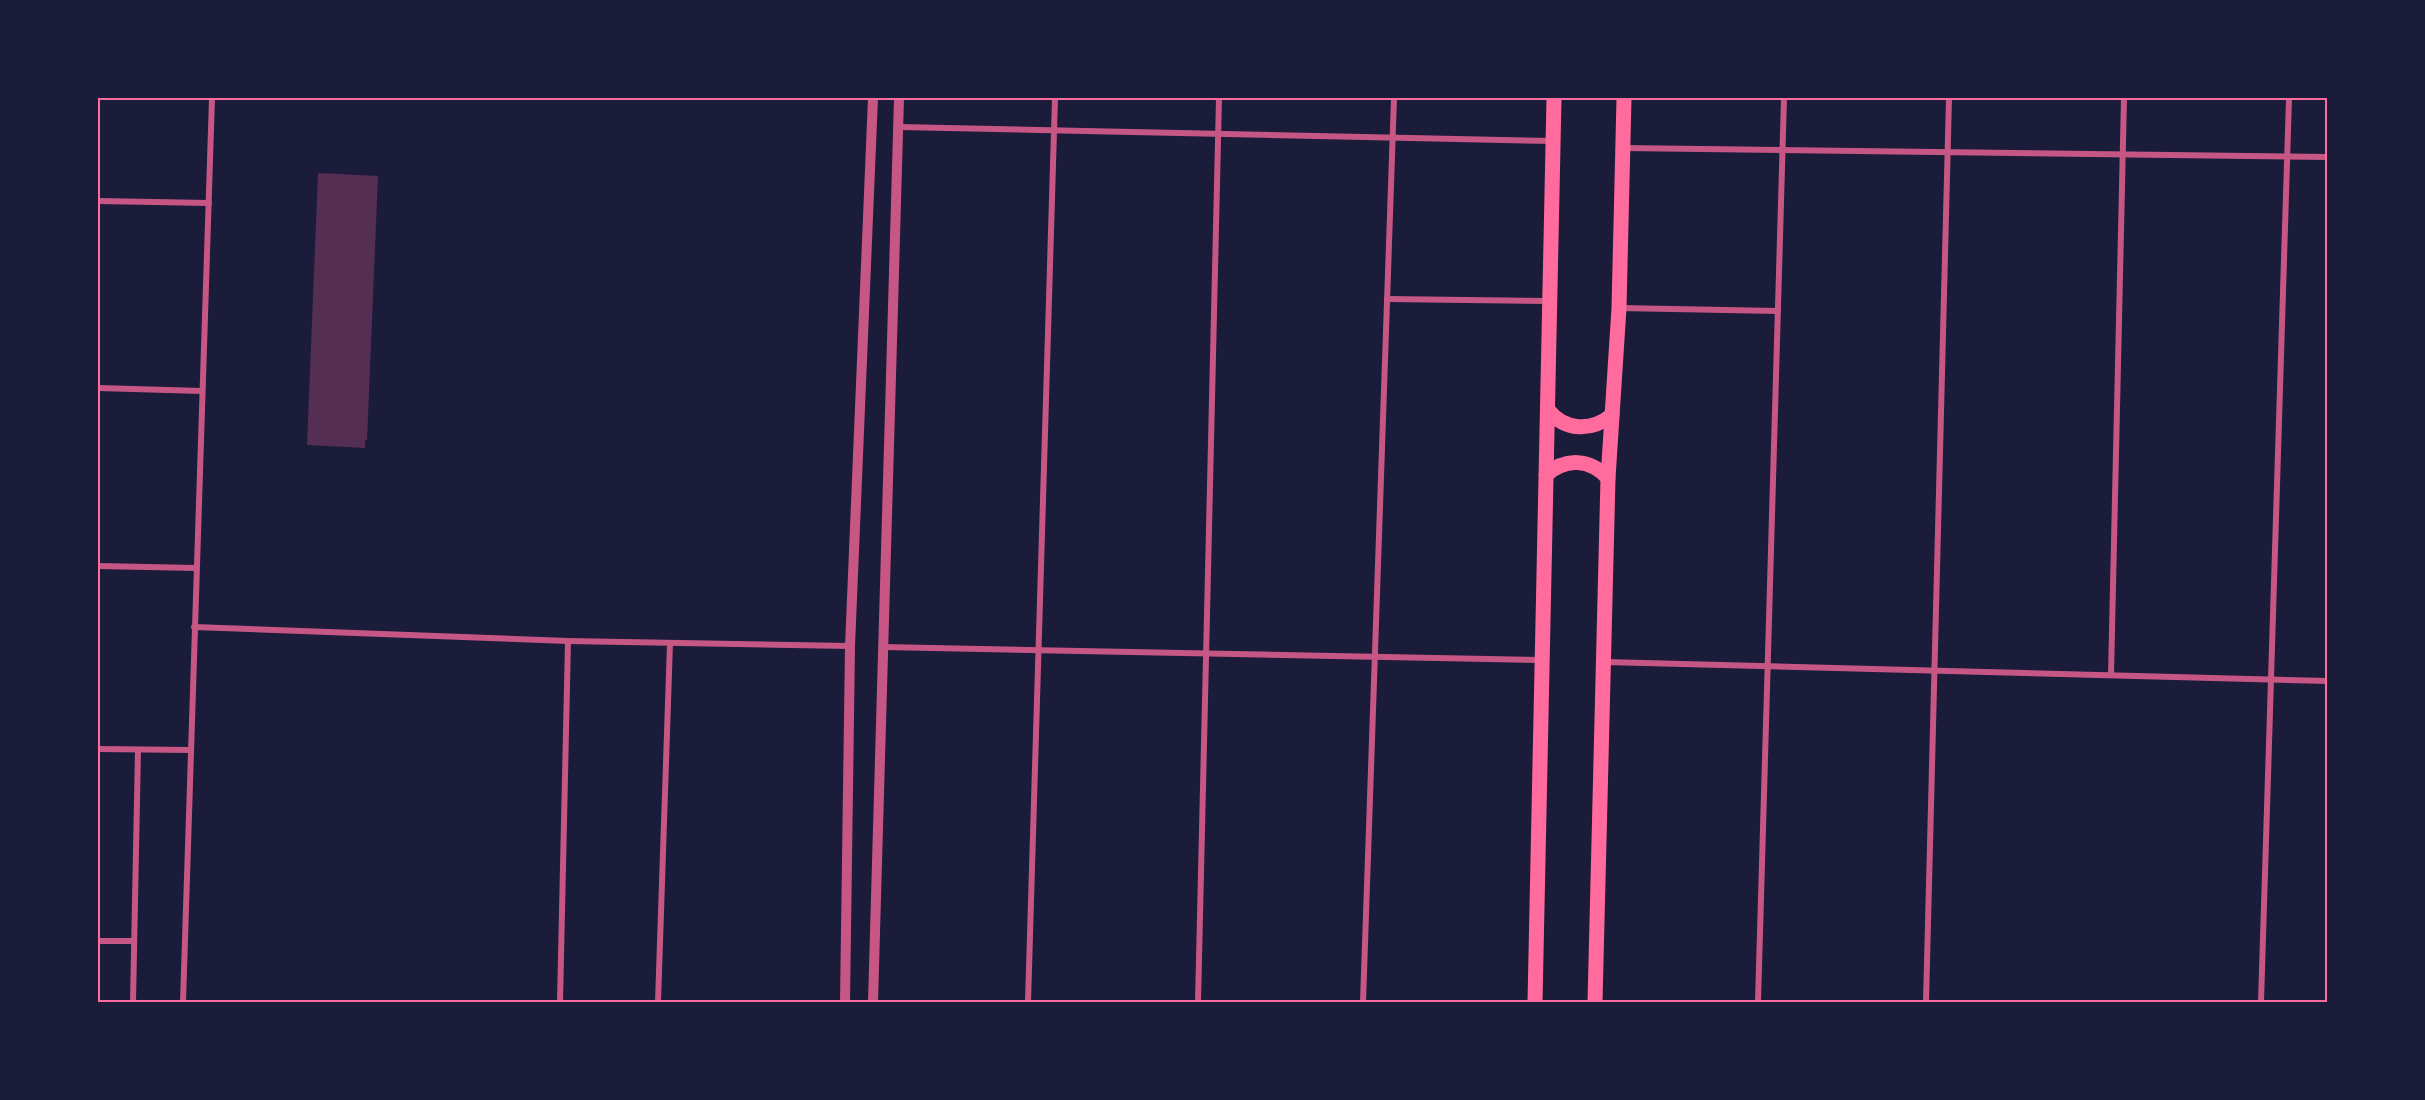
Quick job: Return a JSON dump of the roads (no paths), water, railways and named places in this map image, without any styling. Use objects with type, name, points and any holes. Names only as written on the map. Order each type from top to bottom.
[{"type":"main road","points":[[1535,1002],[1554,98]]},
{"type":"main road","points":[[1595,1002],[1608,478],[1619,308],[1624,98]]},
{"type":"main road","points":[[1548,410],[1566,425],[1582,428],[1599,424],[1612,415]]},
{"type":"main road","points":[[1546,475],[1560,465],[1578,462],[1595,466],[1608,478]]},
{"type":"street","points":[[183,1002],[212,98]]},
{"type":"street","points":[[845,1002],[850,646],[873,98]]},
{"type":"street","points":[[873,1002],[899,98]]},
{"type":"street","points":[[1028,1002],[1055,98]]},
{"type":"street","points":[[1198,1002],[1219,98]]},
{"type":"street","points":[[1363,1002],[1394,98]]},
{"type":"street","points":[[1758,1002],[1784,98]]},
{"type":"street","points":[[1926,1002],[1949,98]]},
{"type":"street","points":[[2111,675],[2124,98]]},
{"type":"street","points":[[2261,1002],[2289,98]]},
{"type":"street","points":[[899,127],[1553,141]]},
{"type":"street","points":[[1623,148],[2328,157]]},
{"type":"street","points":[[98,201],[209,203]]},
{"type":"street","points":[[1387,299],[1550,301]]},
{"type":"street","points":[[1619,308],[1778,311]]},
{"type":"street","points":[[98,388],[202,391]]},
{"type":"street","points":[[98,566],[196,568]]},
{"type":"street","points":[[194,627],[568,641],[850,646]]},
{"type":"street","points":[[560,1002],[568,641]]},
{"type":"street","points":[[658,1002],[670,643]]},
{"type":"street","points":[[883,647],[1542,660]]},
{"type":"street","points":[[1604,662],[2328,681]]},
{"type":"street","points":[[98,749],[190,750]]},
{"type":"street","points":[[132,1002],[138,750]]},
{"type":"street","points":[[98,941],[134,941]]}]
